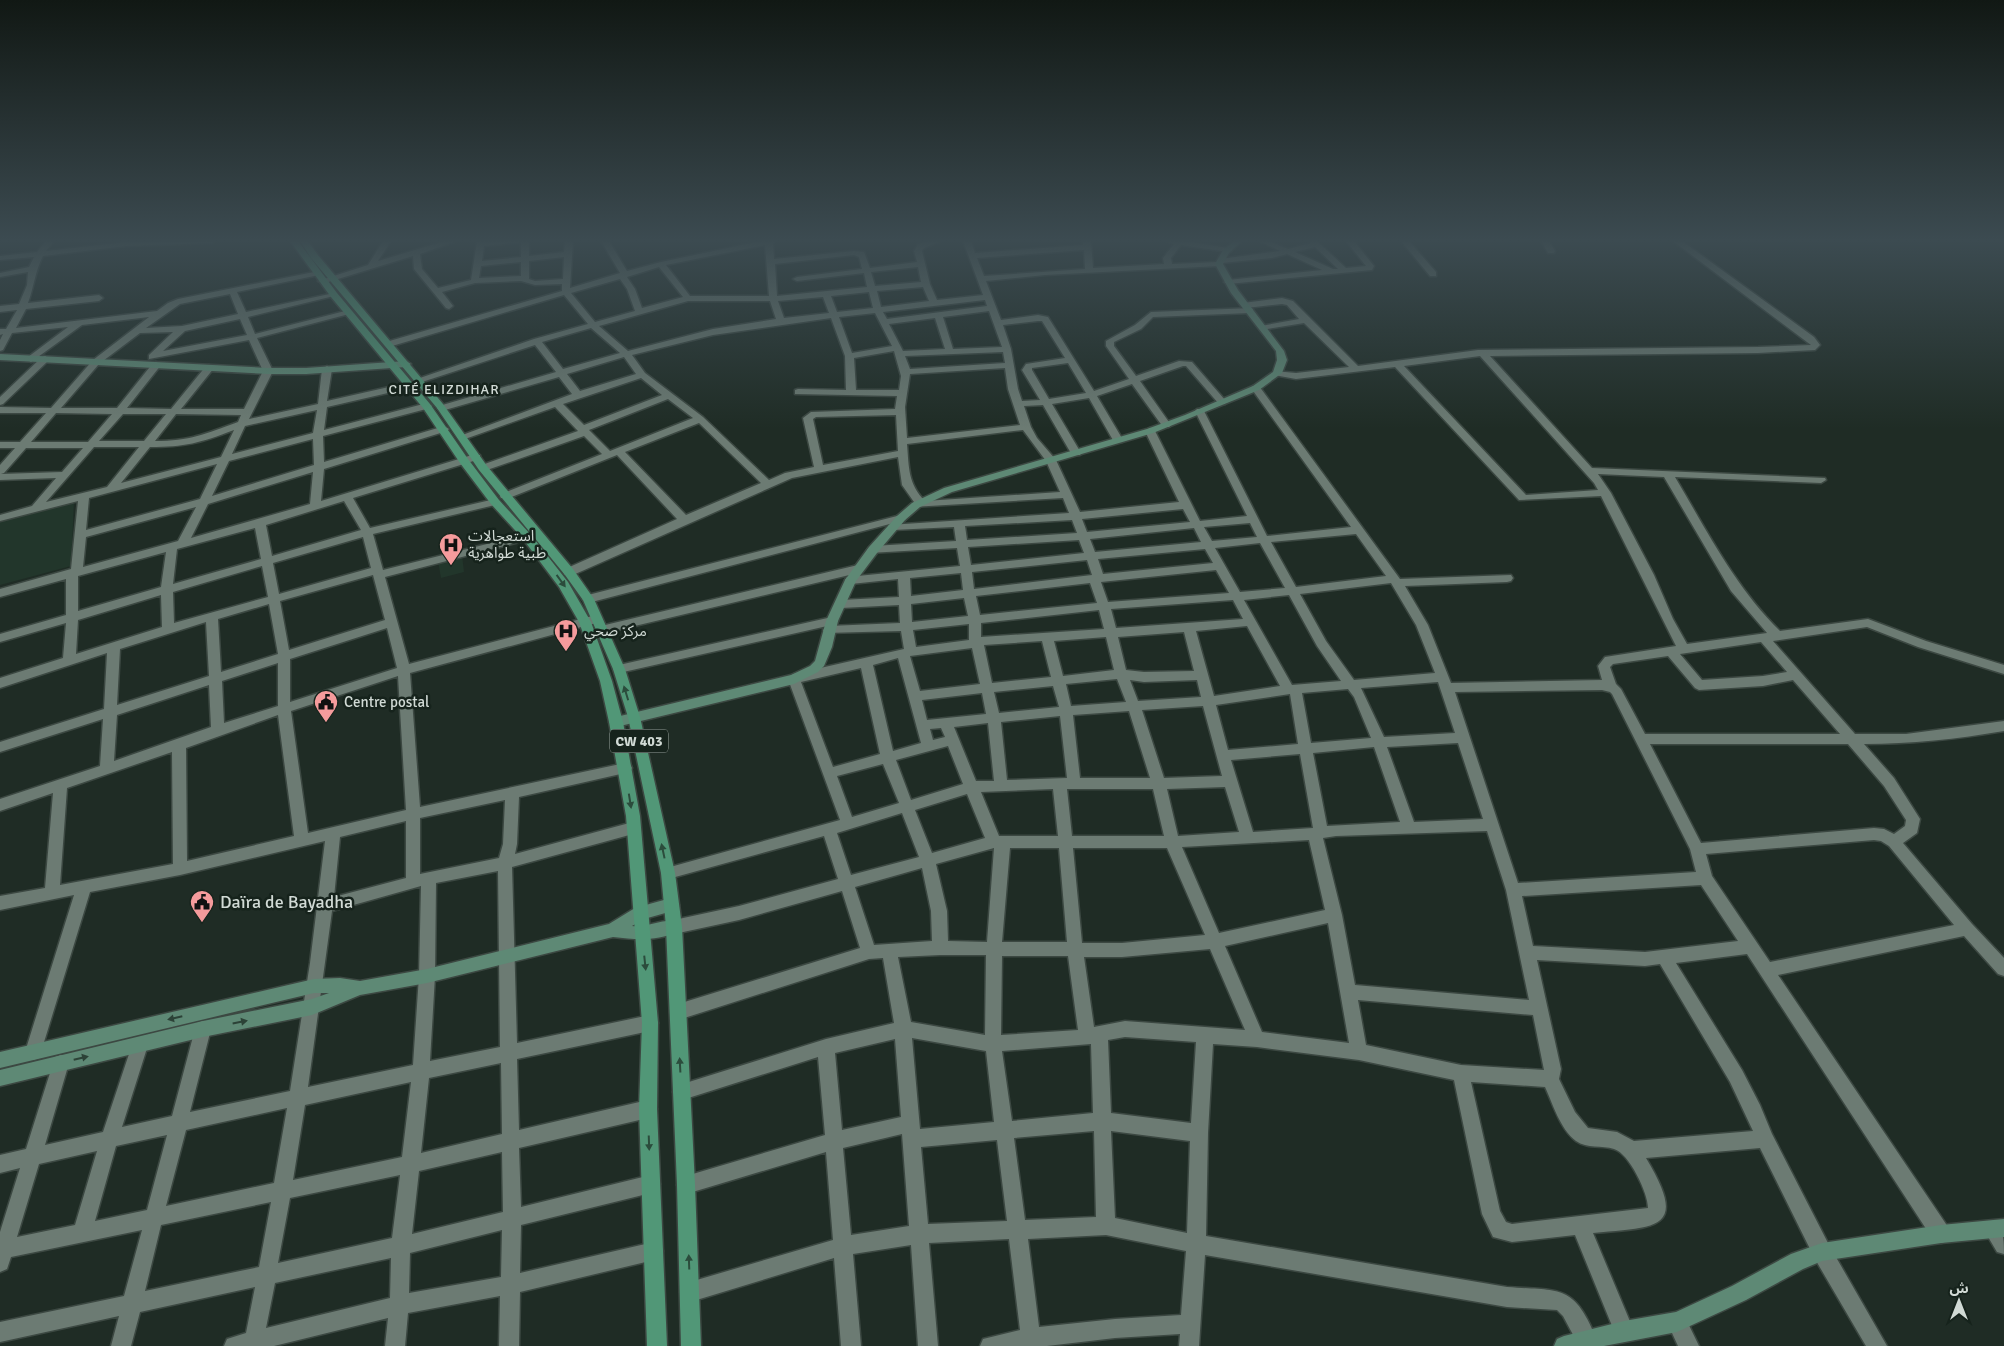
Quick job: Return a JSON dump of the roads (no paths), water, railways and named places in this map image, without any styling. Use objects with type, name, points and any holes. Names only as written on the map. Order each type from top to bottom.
[{"type":"main road","name":"CW 403","points":[[342,304],[394,356]]},
{"type":"main road","name":"CW 403","points":[[347,304],[394,356],[415,383],[442,408],[462,438],[474,462],[500,499],[569,572],[588,599],[616,722],[625,768],[633,828],[650,1022],[648,1109],[657,1346]]},
{"type":"main road","name":"CW 403","points":[[415,383],[427,406],[444,429],[474,462],[527,537],[594,624],[619,669],[634,717],[668,873],[674,927],[686,1185],[691,1346]]},
{"type":"street","points":[[0,309],[44,304]]},
{"type":"street","points":[[0,471],[96,362],[136,330],[175,304]]},
{"type":"street","points":[[168,629],[167,589],[178,545],[206,501],[246,412],[268,371],[238,304]]},
{"type":"street","points":[[136,330],[182,329],[296,304]]},
{"type":"street","points":[[154,361],[209,368],[268,371],[352,368],[394,356],[534,304]]},
{"type":"street","points":[[576,304],[593,325],[626,354],[642,375],[700,419],[768,484]]},
{"type":"street","points":[[636,304],[639,311]]},
{"type":"street","points":[[0,445],[145,444],[194,441],[241,424],[415,383],[537,342],[666,304]]},
{"type":"street","points":[[774,304],[781,321]]},
{"type":"street","points":[[830,304],[849,356],[851,392]]},
{"type":"street","points":[[876,304],[883,322],[899,351],[906,372],[901,393],[900,412],[903,447],[907,485],[918,504]]},
{"type":"street","points":[[442,408],[626,354],[713,332],[781,321],[834,316],[921,304]]},
{"type":"street","points":[[991,304],[1007,349],[1018,404],[1026,427],[1033,439],[1051,460],[1076,516],[1091,556],[1121,674],[1134,706],[1159,784],[1172,842],[1257,1039]]},
{"type":"street","points":[[797,679],[820,663],[831,626],[851,580],[858,569],[892,527],[918,504],[948,490],[1150,431],[1256,388],[1277,373],[1282,360],[1280,351],[1244,304]]},
{"type":"street","points":[[1166,425],[1109,342],[1138,327],[1149,316],[1247,308],[1272,304]]},
{"type":"street","points":[[1291,304],[1356,370]]},
{"type":"street","points":[[1277,373],[1296,376],[1483,353],[1758,350],[1815,347],[1816,345],[1810,339],[1762,304]]},
{"type":"street","points":[[0,348],[4,331],[23,306]]},
{"type":"street","points":[[883,322],[993,308]]},
{"type":"street","points":[[0,357],[142,364],[350,313]]},
{"type":"street","points":[[4,331],[159,314]]},
{"type":"street","points":[[938,314],[950,352]]},
{"type":"street","points":[[998,323],[1038,318],[1045,319],[1118,440]]},
{"type":"street","points":[[1264,328],[1306,320]]},
{"type":"street","points":[[31,359],[80,323]]},
{"type":"street","points":[[36,508],[120,412],[154,361],[182,329]]},
{"type":"street","points":[[537,342],[578,395]]},
{"type":"street","points":[[849,356],[899,351],[950,352],[1007,349]]},
{"type":"street","points":[[1483,353],[1509,384],[1590,471],[1606,493],[1648,575],[1678,650],[1699,685],[1763,681],[1797,675]]},
{"type":"street","points":[[0,402],[45,359]]},
{"type":"street","points":[[1070,360],[1027,368],[1076,453]]},
{"type":"street","points":[[1018,404],[1092,395],[1173,365],[1186,363],[1222,402]]},
{"type":"street","points":[[1397,364],[1523,498],[1606,493]]},
{"type":"street","points":[[906,372],[1010,365]]},
{"type":"street","points":[[112,487],[145,444],[174,412],[209,368]]},
{"type":"street","points":[[315,505],[319,467],[318,435],[327,369]]},
{"type":"street","points":[[462,438],[578,395],[642,375]]},
{"type":"street","points":[[1256,388],[1360,530],[1422,625],[1445,683],[1513,890],[1553,1069],[1550,1079],[1574,1126],[1580,1133],[1584,1136],[1622,1142],[1632,1150],[1641,1163],[1657,1202],[1656,1213],[1649,1218],[1508,1232],[1500,1230],[1491,1214],[1461,1073]]},
{"type":"street","points":[[798,392],[901,393]]},
{"type":"street","points":[[0,593],[260,523],[346,496],[583,431],[669,395]]},
{"type":"street","points":[[557,403],[583,431],[613,452],[684,520]]},
{"type":"street","points":[[0,518],[112,487],[225,460],[427,406]]},
{"type":"street","points":[[0,410],[246,412]]},
{"type":"street","points":[[1200,411],[1264,540],[1292,591],[1331,658],[1352,684],[1367,711],[1409,828]]},
{"type":"street","points":[[819,469],[809,416],[814,414],[900,412]]},
{"type":"street","points":[[0,638],[367,532],[500,499],[613,452],[700,419]]},
{"type":"street","points":[[569,572],[684,520],[797,473],[903,447],[1026,427]]},
{"type":"street","points":[[80,535],[206,501],[444,429]]},
{"type":"street","points":[[1150,431],[1186,505],[1250,622],[1292,689],[1306,749],[1318,833],[1359,1052]]},
{"type":"street","points":[[1590,471],[1820,480]]},
{"type":"street","points":[[1667,473],[1735,588],[1797,675],[1889,782],[1913,819],[1912,829],[1894,842]]},
{"type":"street","points":[[0,477],[64,475]]},
{"type":"street","points":[[69,660],[75,572],[84,495]]},
{"type":"street","points":[[918,504],[949,504],[1067,495]]},
{"type":"street","points":[[346,496],[367,532],[404,670],[414,814],[413,882]]},
{"type":"street","points":[[944,524],[949,504]]},
{"type":"street","points":[[892,527],[1076,516],[1186,505]]},
{"type":"street","points":[[588,599],[901,518]]},
{"type":"street","points":[[873,550],[1084,536],[1254,520]]},
{"type":"street","points":[[260,523],[284,655],[284,710],[302,841]]},
{"type":"street","points":[[959,523],[968,592],[975,620],[976,643],[999,747],[1002,786]]},
{"type":"street","points":[[851,580],[1360,530]]},
{"type":"street","points":[[0,684],[168,629],[275,598],[527,537]]},
{"type":"street","points":[[841,604],[904,601],[968,592],[1220,566]]},
{"type":"street","points":[[0,805],[218,730],[404,670],[594,624],[858,569]]},
{"type":"street","points":[[904,576],[907,652],[915,696],[928,746]]},
{"type":"street","points":[[619,669],[831,626],[906,627],[1104,606],[1395,581],[1507,578]]},
{"type":"street","points":[[212,617],[218,730]]},
{"type":"street","points":[[0,747],[391,622]]},
{"type":"street","points":[[616,722],[907,652],[976,643],[1250,622]]},
{"type":"street","points":[[1610,686],[1604,666],[1609,660],[1868,623],[2004,670]]},
{"type":"street","points":[[1189,628],[1230,781],[1248,837]]},
{"type":"street","points":[[1047,638],[1060,680],[1066,711],[1067,843],[1076,950],[1093,1035],[1102,1121],[1106,1226]]},
{"type":"street","points":[[108,767],[109,713],[114,646]]},
{"type":"street","points":[[866,662],[888,758],[928,861],[939,910],[940,948]]},
{"type":"street","points":[[915,696],[1121,674],[1144,677],[1201,675]]},
{"type":"street","points":[[797,679],[848,824]]},
{"type":"street","points":[[923,725],[993,717],[1209,700],[1292,689],[1352,684],[1445,683],[1610,686],[1621,697],[1697,848],[1705,878],[1941,1234]]},
{"type":"street","points":[[945,722],[972,787],[1002,848],[994,950],[993,1044],[1032,1342]]},
{"type":"street","points":[[1643,739],[1852,739],[1933,736],[2004,726]]},
{"type":"street","points":[[1223,756],[1378,742],[1463,738]]},
{"type":"street","points":[[829,773],[953,740]]},
{"type":"street","points":[[178,745],[180,869]]},
{"type":"street","points":[[0,903],[180,869],[414,814],[625,768]]},
{"type":"street","points":[[668,873],[848,824],[972,787],[1066,783],[1159,784],[1230,781]]},
{"type":"street","points":[[52,893],[61,783]]},
{"type":"street","points":[[509,1346],[512,1218],[505,863],[510,844],[512,794]]},
{"type":"street","points":[[613,930],[642,934],[739,913],[846,882],[999,842],[1172,842],[1491,825]]},
{"type":"street","points":[[326,906],[429,878],[505,863],[633,828]]},
{"type":"street","points":[[829,829],[869,952]]},
{"type":"street","points":[[254,1344],[312,1007],[326,906],[333,834]]},
{"type":"street","points":[[1697,848],[1874,834],[1884,835],[1894,842],[1967,929],[2004,969]]},
{"type":"street","points":[[395,1346],[399,1305],[401,1246],[421,1072],[427,976],[429,878]]},
{"type":"street","points":[[1513,890],[1705,878]]},
{"type":"street","points":[[32,1052],[84,888]]},
{"type":"street","points":[[0,1078],[203,1030],[312,1007],[360,988],[427,976],[613,930],[640,913],[671,905]]},
{"type":"street","points":[[678,1012],[869,952],[940,948],[1122,950],[1215,941],[1334,915]]},
{"type":"street","points":[[1766,970],[1967,929]]},
{"type":"street","points":[[1527,953],[1645,959],[1751,947]]},
{"type":"street","points":[[889,951],[903,1029],[928,1346]]},
{"type":"street","points":[[1664,957],[1736,1076],[1754,1111],[1765,1139],[1822,1252],[1877,1346]]},
{"type":"street","points":[[0,1060],[314,986],[360,988]]},
{"type":"street","points":[[1349,992],[1539,1008]]},
{"type":"street","points":[[0,1164],[179,1123],[508,1054],[650,1022]]},
{"type":"street","points":[[682,1092],[826,1047],[903,1029],[993,1044],[1093,1035],[1125,1030],[1257,1039],[1359,1052],[1461,1073],[1550,1079]]},
{"type":"street","points":[[121,1346],[203,1030]]},
{"type":"street","points":[[1189,1346],[1196,1244],[1199,1133],[1205,1036]]},
{"type":"street","points":[[82,1232],[109,1139],[140,1045]]},
{"type":"street","points":[[826,1047],[851,1346]]},
{"type":"street","points":[[1,1253],[61,1063]]},
{"type":"street","points":[[1,1253],[82,1232],[282,1189],[411,1164],[648,1109]]},
{"type":"street","points":[[686,1185],[834,1141],[911,1131],[1005,1130],[1102,1121],[1199,1133]]},
{"type":"street","points":[[1632,1150],[1765,1139]]},
{"type":"street","points":[[0,1332],[401,1246],[650,1184]]},
{"type":"street","points":[[1580,1225],[1624,1331]]},
{"type":"street","points":[[690,1292],[843,1246],[919,1234],[1106,1226],[1196,1244],[1507,1297],[1558,1300],[1570,1309],[1587,1340]]},
{"type":"street","points":[[1564,1346],[1624,1331],[1678,1322],[1739,1293],[1798,1261],[1822,1252],[1941,1234],[2000,1234]]},
{"type":"street","points":[[234,1346],[254,1344],[399,1305],[509,1285],[654,1251]]},
{"type":"street","points":[[1678,1322],[1689,1346]]},
{"type":"street","points":[[990,1346],[1032,1342],[1128,1327],[1190,1324]]},
{"type":"place","name":"استعجالات طبية طواهرية","points":[[451,566]]},
{"type":"place","name":"مركز صحي","points":[[566,652]]},
{"type":"place","name":"Centre postal","points":[[326,723]]},
{"type":"place","name":"Daïra de Bayadha","points":[[202,923]]},
{"type":"district","name":"CITÉ ELIZDIHAR","points":[[444,389]]}]
